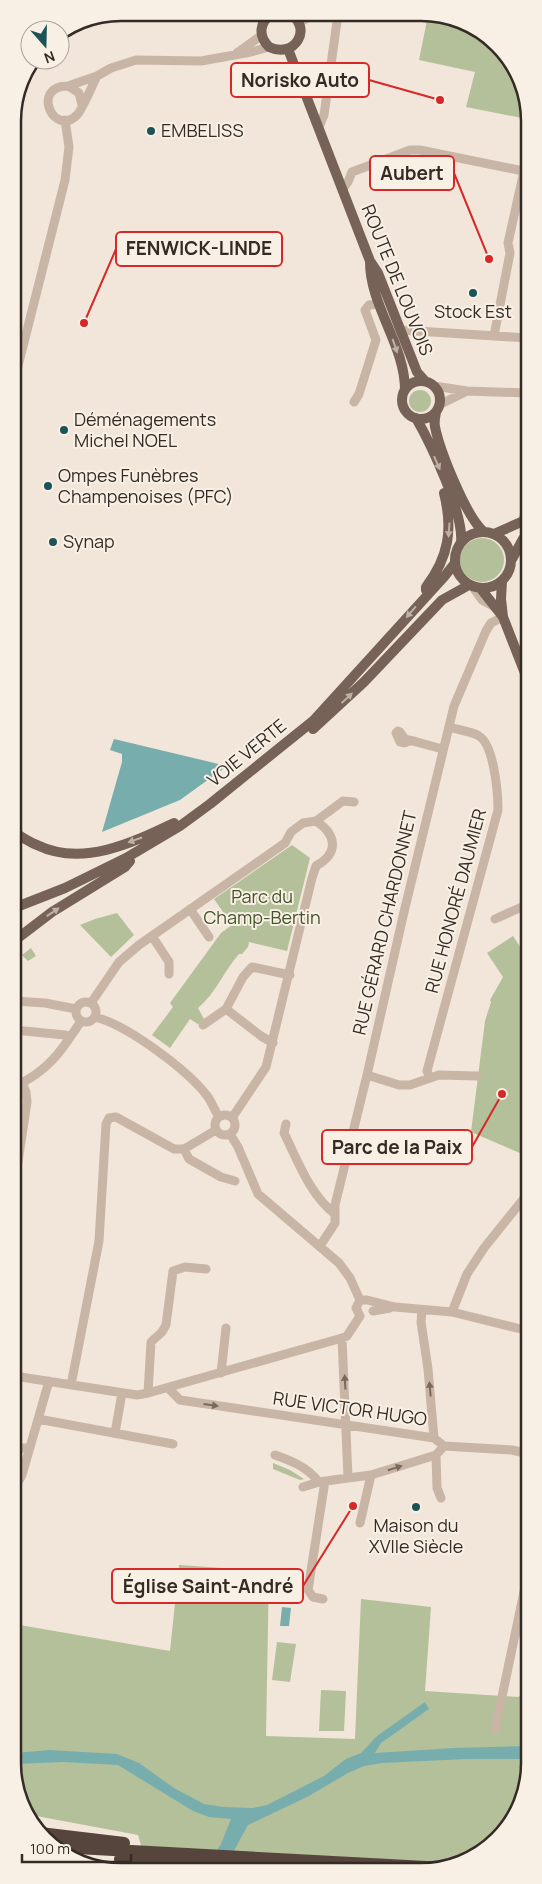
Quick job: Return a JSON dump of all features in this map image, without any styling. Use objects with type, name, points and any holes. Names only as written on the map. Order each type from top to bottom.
[{"type":"highway","points":[[53,1835],[210,1860]]},
{"type":"highway","points":[[69,1848],[210,1860]]},
{"type":"highway","points":[[87,1856],[291,1863]]},
{"type":"highway","points":[[229,1861],[238,1863]]},
{"type":"main road","points":[[266,21],[263,24],[262,35],[270,47],[275,50],[288,49],[298,41],[300,35],[299,23]]},
{"type":"main road","name":"ROUTE DE LOUVOIS","points":[[288,49],[370,260],[378,273],[417,372],[429,384]]},
{"type":"main road","name":"ROUTE DE LOUVOIS","points":[[370,260],[370,277],[400,360],[405,390]]},
{"type":"main road","points":[[437,408],[427,418],[416,418],[408,414],[403,406],[402,396],[405,390],[414,383],[429,384],[439,395],[435,426],[457,486],[477,525],[507,544],[512,560]]},
{"type":"main road","points":[[416,418],[457,511],[462,534],[455,556],[457,572],[462,580],[474,587],[503,617]]},
{"type":"main road","points":[[426,595],[426,587],[438,570],[448,540],[450,527],[443,488],[446,483]]},
{"type":"main road","points":[[461,542],[468,536],[489,533],[521,522]]},
{"type":"main road","points":[[474,587],[496,586],[502,581],[507,575],[521,541]]},
{"type":"main road","name":"VOIE VERTE","points":[[21,905],[65,888],[126,858],[180,826],[210,804],[313,720],[455,563]]},
{"type":"main road","points":[[502,581],[500,598],[503,617],[521,663]]},
{"type":"main road","name":"VOIE VERTE","points":[[21,909],[67,891],[130,861],[182,830],[219,804],[304,736],[364,682],[442,600],[474,587]]},
{"type":"main road","points":[[21,836],[37,845],[54,851],[70,854],[90,853],[113,848],[146,836],[210,804]]},
{"type":"main road","points":[[21,936],[52,912],[125,867],[130,861]]},
{"type":"street","points":[[319,127],[324,115],[337,21]]},
{"type":"street","points":[[237,53],[262,35]]},
{"type":"street","points":[[97,76],[76,116],[65,120],[55,117],[51,113],[48,103],[50,94],[56,88],[97,76],[111,68],[136,60],[201,60],[270,47]]},
{"type":"street","points":[[68,86],[79,93],[82,105]]},
{"type":"street","points":[[21,354],[65,180],[69,148],[65,120]]},
{"type":"street","points":[[343,189],[352,172],[410,150],[420,150],[521,170]]},
{"type":"street","points":[[494,336],[510,253],[508,243],[521,191]]},
{"type":"street","points":[[354,402],[359,394],[376,340],[364,310],[369,305],[380,304]]},
{"type":"street","points":[[400,330],[521,338]]},
{"type":"street","points":[[429,384],[467,390],[521,393]]},
{"type":"street","points":[[437,408],[467,390]]},
{"type":"street","name":"RUE GÉRARD CHARDONNET","points":[[320,1246],[335,1223],[335,1204],[454,706],[486,631],[491,623],[503,617]]},
{"type":"street","name":"RUE HONORÉ DAUMIER","points":[[430,1078],[427,1071],[498,810],[498,792],[485,741],[478,736],[449,727]]},
{"type":"street","points":[[410,741],[443,749]]},
{"type":"street","points":[[91,1003],[119,962],[152,936],[285,842],[291,832],[303,823],[316,822],[344,801],[354,802]]},
{"type":"street","points":[[232,1118],[266,1067],[314,872],[316,866],[327,860],[332,850],[332,839],[325,827],[316,822]]},
{"type":"street","points":[[495,919],[521,907]]},
{"type":"street","points":[[190,909],[209,937]]},
{"type":"street","points":[[152,936],[169,962],[169,974]]},
{"type":"street","points":[[203,1025],[226,1009],[243,976],[252,967],[290,975]]},
{"type":"street","points":[[21,1001],[45,1003],[76,1009]]},
{"type":"street","points":[[80,1021],[76,1016],[76,1009],[82,1002],[91,1003]]},
{"type":"street","points":[[80,1021],[90,1021],[95,1016],[96,1011],[91,1003]]},
{"type":"street","points":[[226,1009],[273,1043]]},
{"type":"street","points":[[95,1016],[128,1032],[186,1074],[208,1097],[219,1117]]},
{"type":"street","points":[[21,1083],[37,1075],[54,1060],[80,1021]]},
{"type":"street","points":[[21,1031],[70,1037]]},
{"type":"street","points":[[367,1075],[399,1085],[410,1084],[439,1075],[477,1076]]},
{"type":"street","points":[[21,1088],[26,1092],[28,1102],[21,1145]]},
{"type":"street","points":[[216,1130],[216,1122],[219,1117],[224,1115],[232,1118],[235,1126],[230,1134]]},
{"type":"street","points":[[71,1384],[99,1241],[106,1124],[109,1118],[116,1117],[174,1150],[184,1149],[216,1130]]},
{"type":"street","points":[[286,1124],[284,1133],[317,1196],[324,1206],[335,1214]]},
{"type":"street","points":[[216,1130],[221,1134],[230,1134]]},
{"type":"street","points":[[230,1134],[238,1147],[258,1194],[339,1263],[350,1278],[360,1300]]},
{"type":"street","points":[[184,1149],[189,1159],[221,1177],[235,1181]]},
{"type":"street","points":[[452,1312],[467,1274],[521,1202]]},
{"type":"street","points":[[148,1393],[151,1342],[162,1332],[166,1324],[173,1271],[185,1267],[206,1269]]},
{"type":"street","points":[[360,1300],[396,1307],[452,1312],[521,1328]]},
{"type":"street","points":[[360,1300],[356,1308],[360,1316]]},
{"type":"street","points":[[370,1301],[374,1308],[373,1311]]},
{"type":"street","points":[[360,1316],[368,1316],[373,1311],[396,1307]]},
{"type":"street","points":[[422,1310],[421,1322],[428,1369],[434,1438]]},
{"type":"street","points":[[21,1377],[137,1395],[168,1388],[342,1338],[351,1331],[360,1316]]},
{"type":"street","points":[[221,1373],[226,1328]]},
{"type":"street","points":[[342,1338],[348,1478]]},
{"type":"street","points":[[21,1477],[49,1381]]},
{"type":"street","name":"RUE VICTOR HUGO","points":[[168,1388],[180,1400],[434,1438],[444,1446],[521,1452]]},
{"type":"street","points":[[115,1433],[122,1392]]},
{"type":"street","points":[[38,1419],[173,1444]]},
{"type":"street","points":[[303,1486],[371,1475],[436,1455],[444,1446]]},
{"type":"street","points":[[21,1448],[30,1448]]},
{"type":"street","points":[[274,1455],[296,1463],[322,1482]]},
{"type":"street","points":[[436,1455],[437,1488],[441,1498]]},
{"type":"street","points":[[360,1523],[371,1475]]},
{"type":"street","points":[[322,1482],[308,1590],[313,1597],[323,1599]]},
{"type":"street","points":[[495,1730],[521,1610]]},
{"type":"street","points":[[517,1631],[521,1632]]},
{"type":"green space","points":[[427,21],[447,25],[471,35],[482,42],[500,60],[507,71],[519,102],[521,118],[466,107],[475,72],[419,60]]},
{"type":"green space","points":[[420,390],[428,393],[431,401],[428,409],[420,412],[412,409],[409,401],[412,393]]},
{"type":"green space","points":[[482,538],[494,542],[500,548],[504,560],[500,572],[494,578],[482,582],[470,578],[464,572],[460,560],[464,548],[470,542]]},
{"type":"green space","name":"Parc du Champ-Bertin","points":[[292,845],[310,858],[287,951],[249,942],[248,947],[242,954],[239,954],[210,996],[198,1008],[204,1019],[198,1024],[190,1019],[170,1048],[152,1035],[173,1007],[170,1003],[221,933],[232,925],[214,899]]},
{"type":"green space","points":[[117,913],[134,935],[111,957],[80,925]]},
{"type":"green space","points":[[513,936],[521,948],[521,1154],[471,1132],[485,1021],[490,1000],[503,977],[487,953]]},
{"type":"green space","points":[[31,948],[36,956],[28,961],[22,955]]},
{"type":"green space","points":[[273,1463],[290,1470],[304,1479],[300,1480],[273,1469]]},
{"type":"green space","points":[[179,1565],[269,1571],[266,1736],[355,1739],[361,1599],[431,1607],[425,1691],[518,1697],[521,1695],[521,1769],[513,1801],[496,1829],[482,1842],[453,1857],[440,1861],[421,1863],[146,1863],[138,1835],[37,1816],[29,1801],[21,1769],[21,1625],[170,1651]]},
{"type":"green space","points":[[277,1642],[296,1644],[290,1682],[272,1680]]},
{"type":"green space","points":[[321,1690],[346,1691],[344,1731],[319,1731]]},
{"type":"water","points":[[114,739],[227,766],[180,800],[102,832],[122,762],[122,754],[110,750]]},
{"type":"water","points":[[282,1607],[291,1608],[289,1626],[280,1626]]},
{"type":"water","points":[[425,1702],[429,1709],[381,1743],[375,1753],[521,1746],[521,1759],[466,1759],[382,1763],[364,1766],[307,1797],[248,1825],[227,1863],[209,1863],[221,1844],[231,1819],[209,1817],[193,1811],[118,1765],[63,1762],[21,1764],[21,1752],[50,1750],[117,1754],[139,1763],[174,1788],[204,1804],[253,1808],[267,1805],[324,1776],[346,1759],[361,1753],[377,1736]]},
{"type":"place","name":"Norisko Auto","points":[[440,100]]},
{"type":"place","name":"EMBELISS","points":[[151,131]]},
{"type":"place","name":"Aubert","points":[[489,259]]},
{"type":"place","name":"Stock Est","points":[[473,293]]},
{"type":"place","name":"FENWICK-LINDE","points":[[84,323]]},
{"type":"place","name":"Déménagements Michel NOEL","points":[[64,430]]},
{"type":"place","name":"Ompes Funèbres Champenoises (PFC)","points":[[48,486]]},
{"type":"place","name":"Synap","points":[[53,542]]},
{"type":"place","name":"Parc de la Paix","points":[[502,1094]]},
{"type":"place","name":"Église Saint-André","points":[[353,1506]]},
{"type":"place","name":"Maison du XVIIe Siècle","points":[[416,1507]]}]
